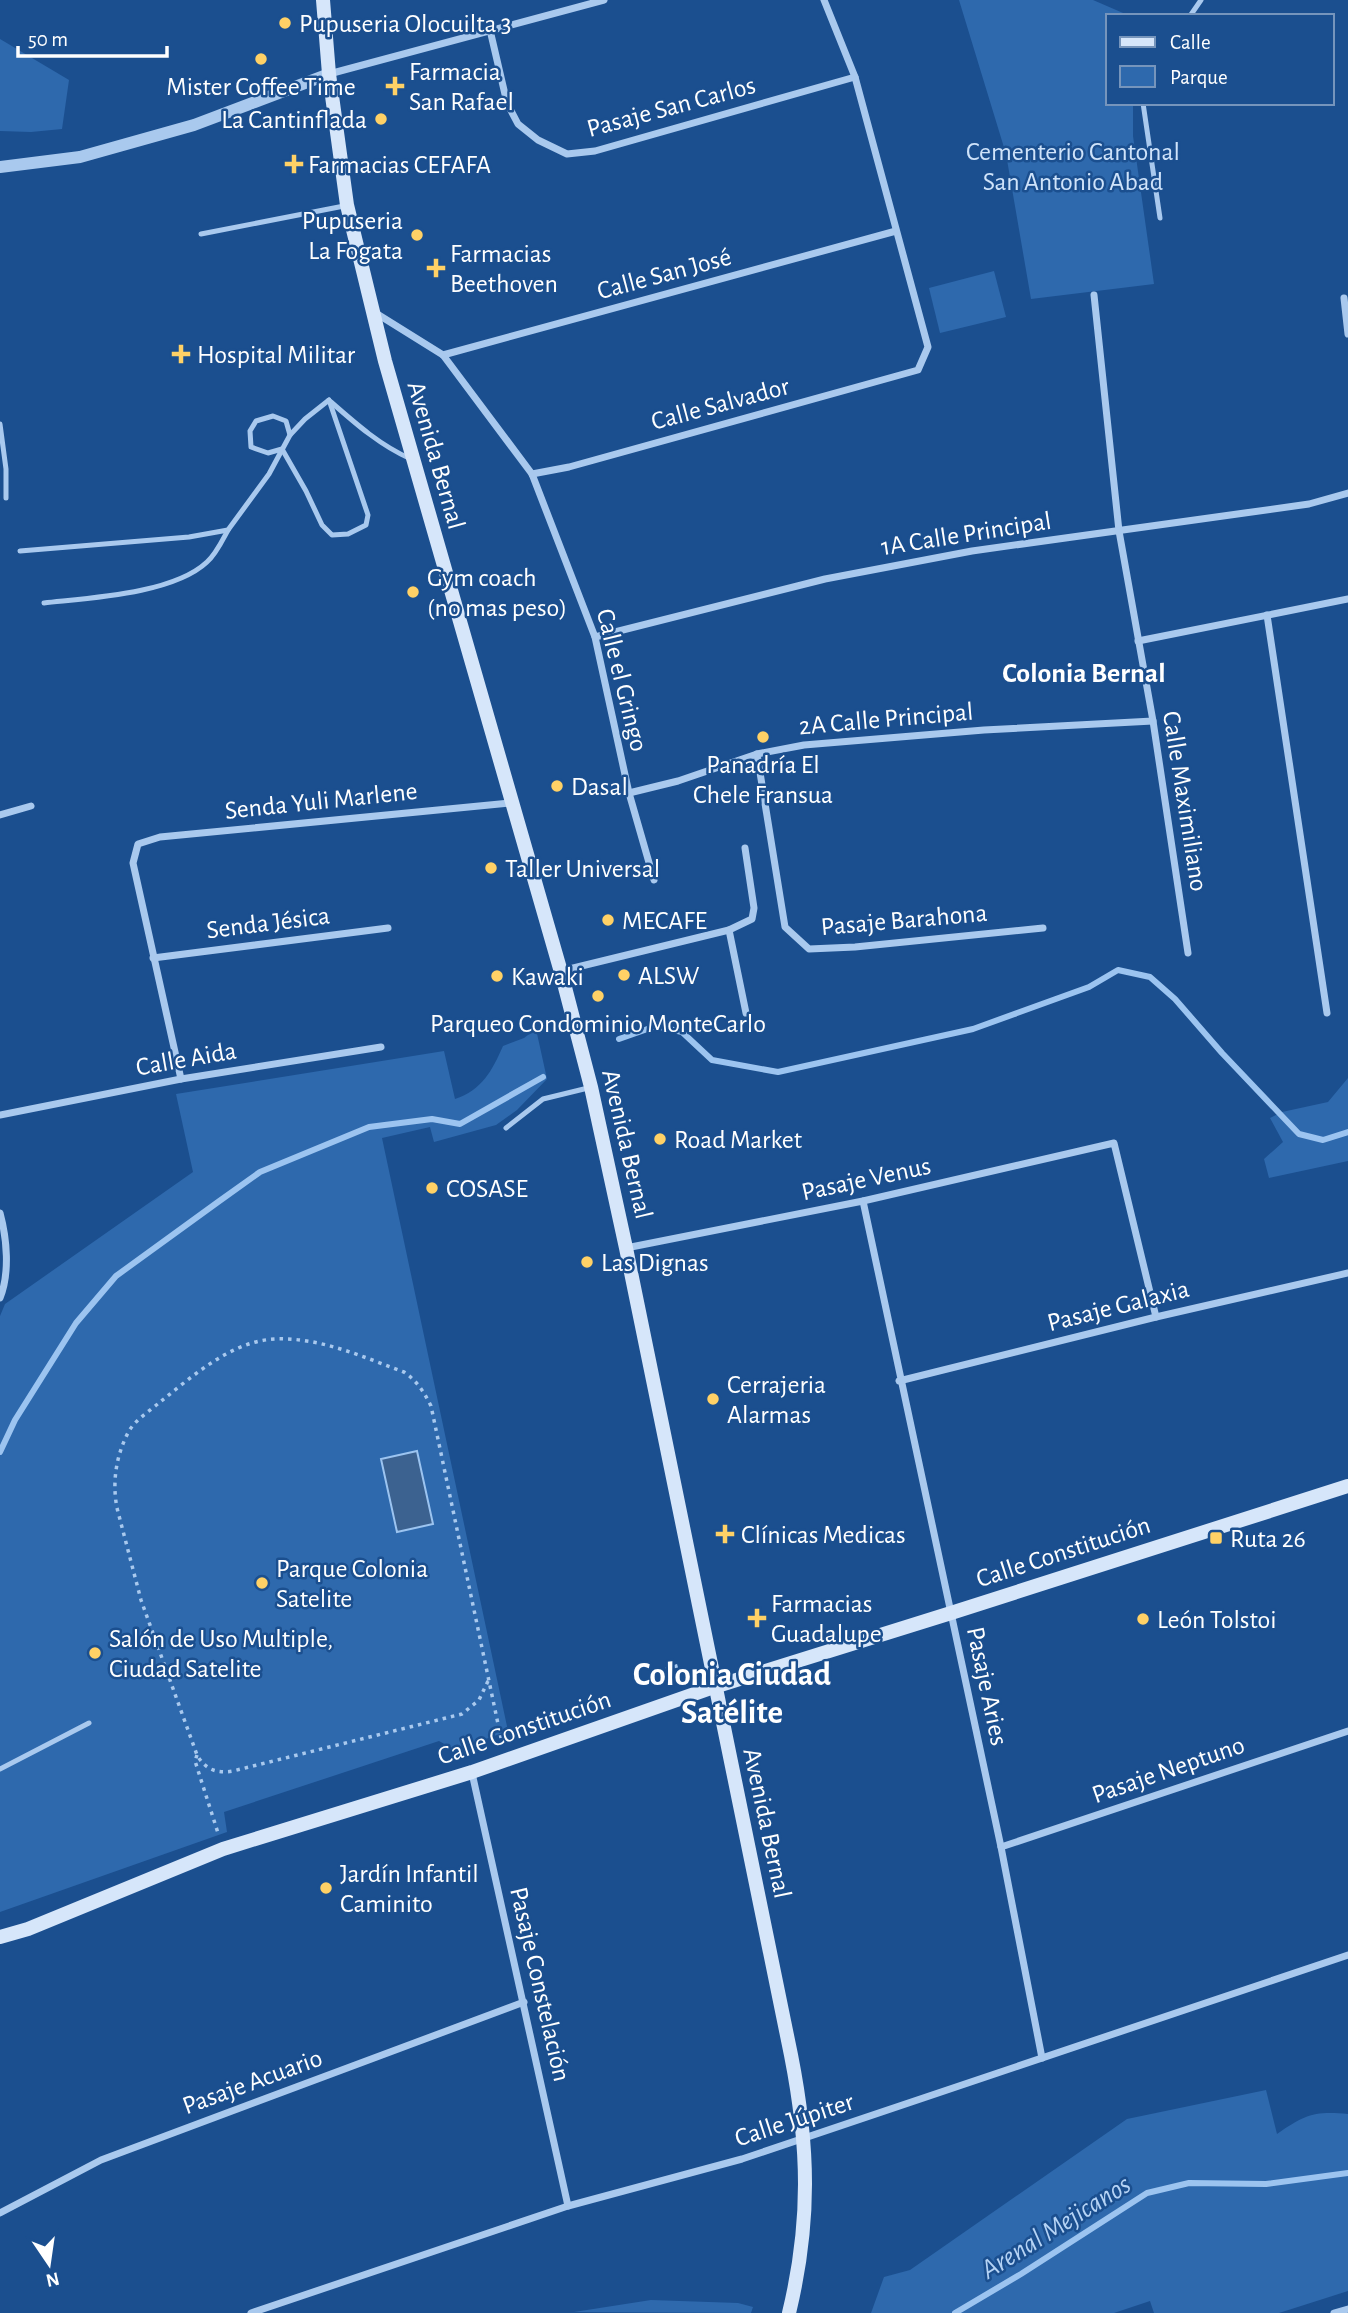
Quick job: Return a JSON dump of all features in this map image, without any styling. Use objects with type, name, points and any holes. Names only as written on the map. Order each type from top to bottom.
[{"type":"main road","name":"Avenida Bernal","points":[[323,0],[329,74],[347,205],[414,461],[510,803],[561,972],[591,1087],[795,2077],[804,2138],[806,2204],[797,2278],[789,2313]]},
{"type":"main road","name":"Calle Constitución","points":[[0,1937],[28,1929],[223,1849],[472,1772],[714,1686],[951,1614],[1348,1486]]},
{"type":"street","points":[[0,167],[80,156],[194,125],[329,74],[604,0]]},
{"type":"street","points":[[824,0],[855,77],[896,231]]},
{"type":"street","name":"Pasaje San Carlos","points":[[490,30],[507,103],[518,124],[538,140],[567,154],[596,151],[855,77]]},
{"type":"street","name":"Calle San José","points":[[443,355],[896,231]]},
{"type":"street","name":"Calle Salvador","points":[[532,474],[569,467],[918,370],[928,347],[896,231]]},
{"type":"street","name":"Calle Maximiliano","points":[[1094,295],[1119,531],[1153,721],[1188,953]]},
{"type":"street","points":[[1343,298],[1348,334]]},
{"type":"street","name":"Calle el Gringo","points":[[373,311],[443,355],[532,474],[595,637],[629,793],[654,880]]},
{"type":"street","name":"1A Calle Principal","points":[[595,637],[825,579],[972,551],[1309,504],[1334,499],[1348,492]]},
{"type":"street","points":[[1138,641],[1348,600]]},
{"type":"street","points":[[1267,615],[1327,1013]]},
{"type":"street","name":"2A Calle Principal","points":[[629,793],[678,781],[757,754],[804,745],[984,730],[1153,721]]},
{"type":"street","name":"Pasaje Barahona","points":[[757,754],[785,928],[809,949],[855,947],[1043,928]]},
{"type":"street","name":"Senda Yuli Marlene","points":[[153,958],[132,863],[138,844],[160,837],[510,803]]},
{"type":"street","points":[[0,815],[31,806]]},
{"type":"street","points":[[561,972],[729,930],[752,919],[754,908],[745,848]]},
{"type":"street","name":"Senda Jésica","points":[[153,958],[388,928]]},
{"type":"street","points":[[729,930],[746,1013]]},
{"type":"street","points":[[153,958],[181,1079]]},
{"type":"street","name":"Calle Aida","points":[[0,1115],[181,1079],[381,1047]]},
{"type":"street","name":"Pasaje Venus","points":[[626,1248],[863,1201],[1114,1143],[1156,1317]]},
{"type":"street","name":"Pasaje Aries","points":[[863,1201],[1042,2058]]},
{"type":"street","points":[[0,1213],[6,1253],[3,1292],[0,1298]]},
{"type":"street","name":"Pasaje Galaxia","points":[[900,1381],[1156,1317],[1348,1273]]},
{"type":"street","name":"Pasaje Neptuno","points":[[1000,1847],[1348,1731]]},
{"type":"street","name":"Pasaje Constelación","points":[[472,1772],[568,2206]]},
{"type":"street","name":"Calle Júpiter","points":[[251,2313],[568,2206],[742,2159],[1348,1955]]},
{"type":"street","name":"Pasaje Acuario","points":[[0,2213],[101,2160],[524,2002]]},
{"type":"street","points":[[1334,2313],[1348,2309]]},
{"type":"lane","points":[[1143,105],[1160,218]]},
{"type":"lane","points":[[201,234],[347,205]]},
{"type":"lane","points":[[329,400],[359,427],[414,461]]},
{"type":"lane","points":[[44,603],[133,592],[191,575],[209,561],[269,474],[290,435],[304,419],[329,400]]},
{"type":"lane","points":[[282,449],[322,525],[332,535],[348,534],[366,525],[368,515],[329,400]]},
{"type":"lane","points":[[282,449],[268,453],[251,447],[250,431],[256,421],[273,416],[286,421],[290,435]]},
{"type":"lane","points":[[0,424],[6,469],[6,498]]},
{"type":"lane","points":[[20,551],[188,537],[228,530]]},
{"type":"lane","points":[[506,1128],[543,1099],[591,1087]]},
{"type":"lane","points":[[0,1769],[89,1723]]},
{"type":"path","points":[[488,1681],[479,1700],[468,1710],[456,1715],[226,1772],[210,1770],[197,1755],[140,1594],[117,1508],[116,1469],[129,1432],[143,1416],[198,1372],[255,1342],[288,1339],[329,1345],[404,1372],[423,1391],[431,1406],[501,1738]]},
{"type":"path","points":[[666,1669],[680,1665]]},
{"type":"path","points":[[197,1755],[195,1761],[218,1833]]},
{"type":"green space","name":"Cementerio Cantonal San Antonio Abad","points":[[959,0],[1093,0],[1125,14],[1106,14],[1106,105],[1133,105],[1133,136],[1154,284],[1031,299],[1006,154]]},
{"type":"green space","points":[[0,39],[69,80],[62,129],[0,131]]},
{"type":"green space","points":[[994,271],[1006,317],[940,333],[929,288]]},
{"type":"green space","points":[[536,1029],[547,1079],[517,1110],[496,1125],[434,1142],[430,1127],[382,1138],[508,1731],[455,1750],[439,1741],[224,1812],[227,1832],[0,1912],[0,1316],[5,1304],[193,1172],[176,1094],[444,1051],[455,1099],[479,1085],[495,1064],[503,1046],[524,1038]]},
{"type":"green space","points":[[1348,1078],[1348,1161],[1269,1178],[1264,1159],[1283,1142],[1270,1118],[1282,1112],[1328,1102]]},
{"type":"green space","points":[[1266,2090],[1277,2134],[1310,2116],[1326,2113],[1348,2114],[1348,2291],[1279,2313],[1154,2313],[1150,2301],[1114,2313],[871,2313],[884,2277],[910,2270],[1127,2119]]},
{"type":"green space","points":[[651,2300],[738,2303],[753,2307],[751,2313],[574,2312]]},
{"type":"shaded area","points":[[417,1451],[433,1524],[397,1532],[381,1459]]},
{"type":"waterway","points":[[619,1039],[656,1026],[682,1032],[712,1060],[778,1072],[973,1029],[1089,987],[1118,970],[1150,977],[1175,999],[1299,1134],[1323,1140],[1348,1132]]},
{"type":"waterway","points":[[0,1452],[15,1420],[76,1323],[116,1276],[260,1172],[369,1127],[432,1119],[460,1124],[543,1077]]},
{"type":"waterway","name":"Arenal Mejicanos","points":[[955,2313],[1147,2193],[1189,2183],[1266,2184],[1348,2173]]},
{"type":"place","name":"Pupuseria Olocuilta 3","points":[[285,23]]},
{"type":"place","name":"Mister Coffee Time","points":[[261,59]]},
{"type":"place","name":"Farmacia San Rafael","points":[[395,86]]},
{"type":"place","name":"La Cantinflada","points":[[381,119]]},
{"type":"place","name":"Farmacias CEFAFA","points":[[294,164]]},
{"type":"place","name":"Pupuseria La Fogata","points":[[417,235]]},
{"type":"place","name":"Farmacias Beethoven","points":[[436,268]]},
{"type":"place","name":"Hospital Militar","points":[[181,354]]},
{"type":"place","name":"Gym coach (no mas peso)","points":[[413,592]]},
{"type":"place","name":"Panadría El Chele Fransua","points":[[763,737]]},
{"type":"place","name":"Dasal","points":[[557,786]]},
{"type":"place","name":"Taller Universal","points":[[491,868]]},
{"type":"place","name":"MECAFE","points":[[608,920]]},
{"type":"place","name":"ALSW","points":[[624,975]]},
{"type":"place","name":"Kawaki","points":[[497,976]]},
{"type":"place","name":"Parqueo Condominio MonteCarlo","points":[[598,996]]},
{"type":"place","name":"Road Market","points":[[660,1139]]},
{"type":"place","name":"COSASE","points":[[432,1188]]},
{"type":"place","name":"Las Dignas","points":[[587,1262]]},
{"type":"place","name":"Cerrajeria Alarmas","points":[[713,1399]]},
{"type":"place","name":"Clínicas Medicas","points":[[725,1534]]},
{"type":"place","name":"Ruta 26","points":[[1216,1538]]},
{"type":"place","name":"Parque Colonia Satelite","points":[[262,1583]]},
{"type":"place","name":"Farmacias Guadalupe","points":[[757,1618]]},
{"type":"place","name":"León Tolstoi","points":[[1143,1619]]},
{"type":"place","name":"Salón de Uso Multiple, Ciudad Satelite","points":[[95,1653]]},
{"type":"place","name":"Jardín Infantil Caminito","points":[[326,1888]]},
{"type":"district","name":"Colonia Bernal","points":[[1084,672]]},
{"type":"district","name":"Colonia Ciudad Satélite","points":[[732,1692]]}]
